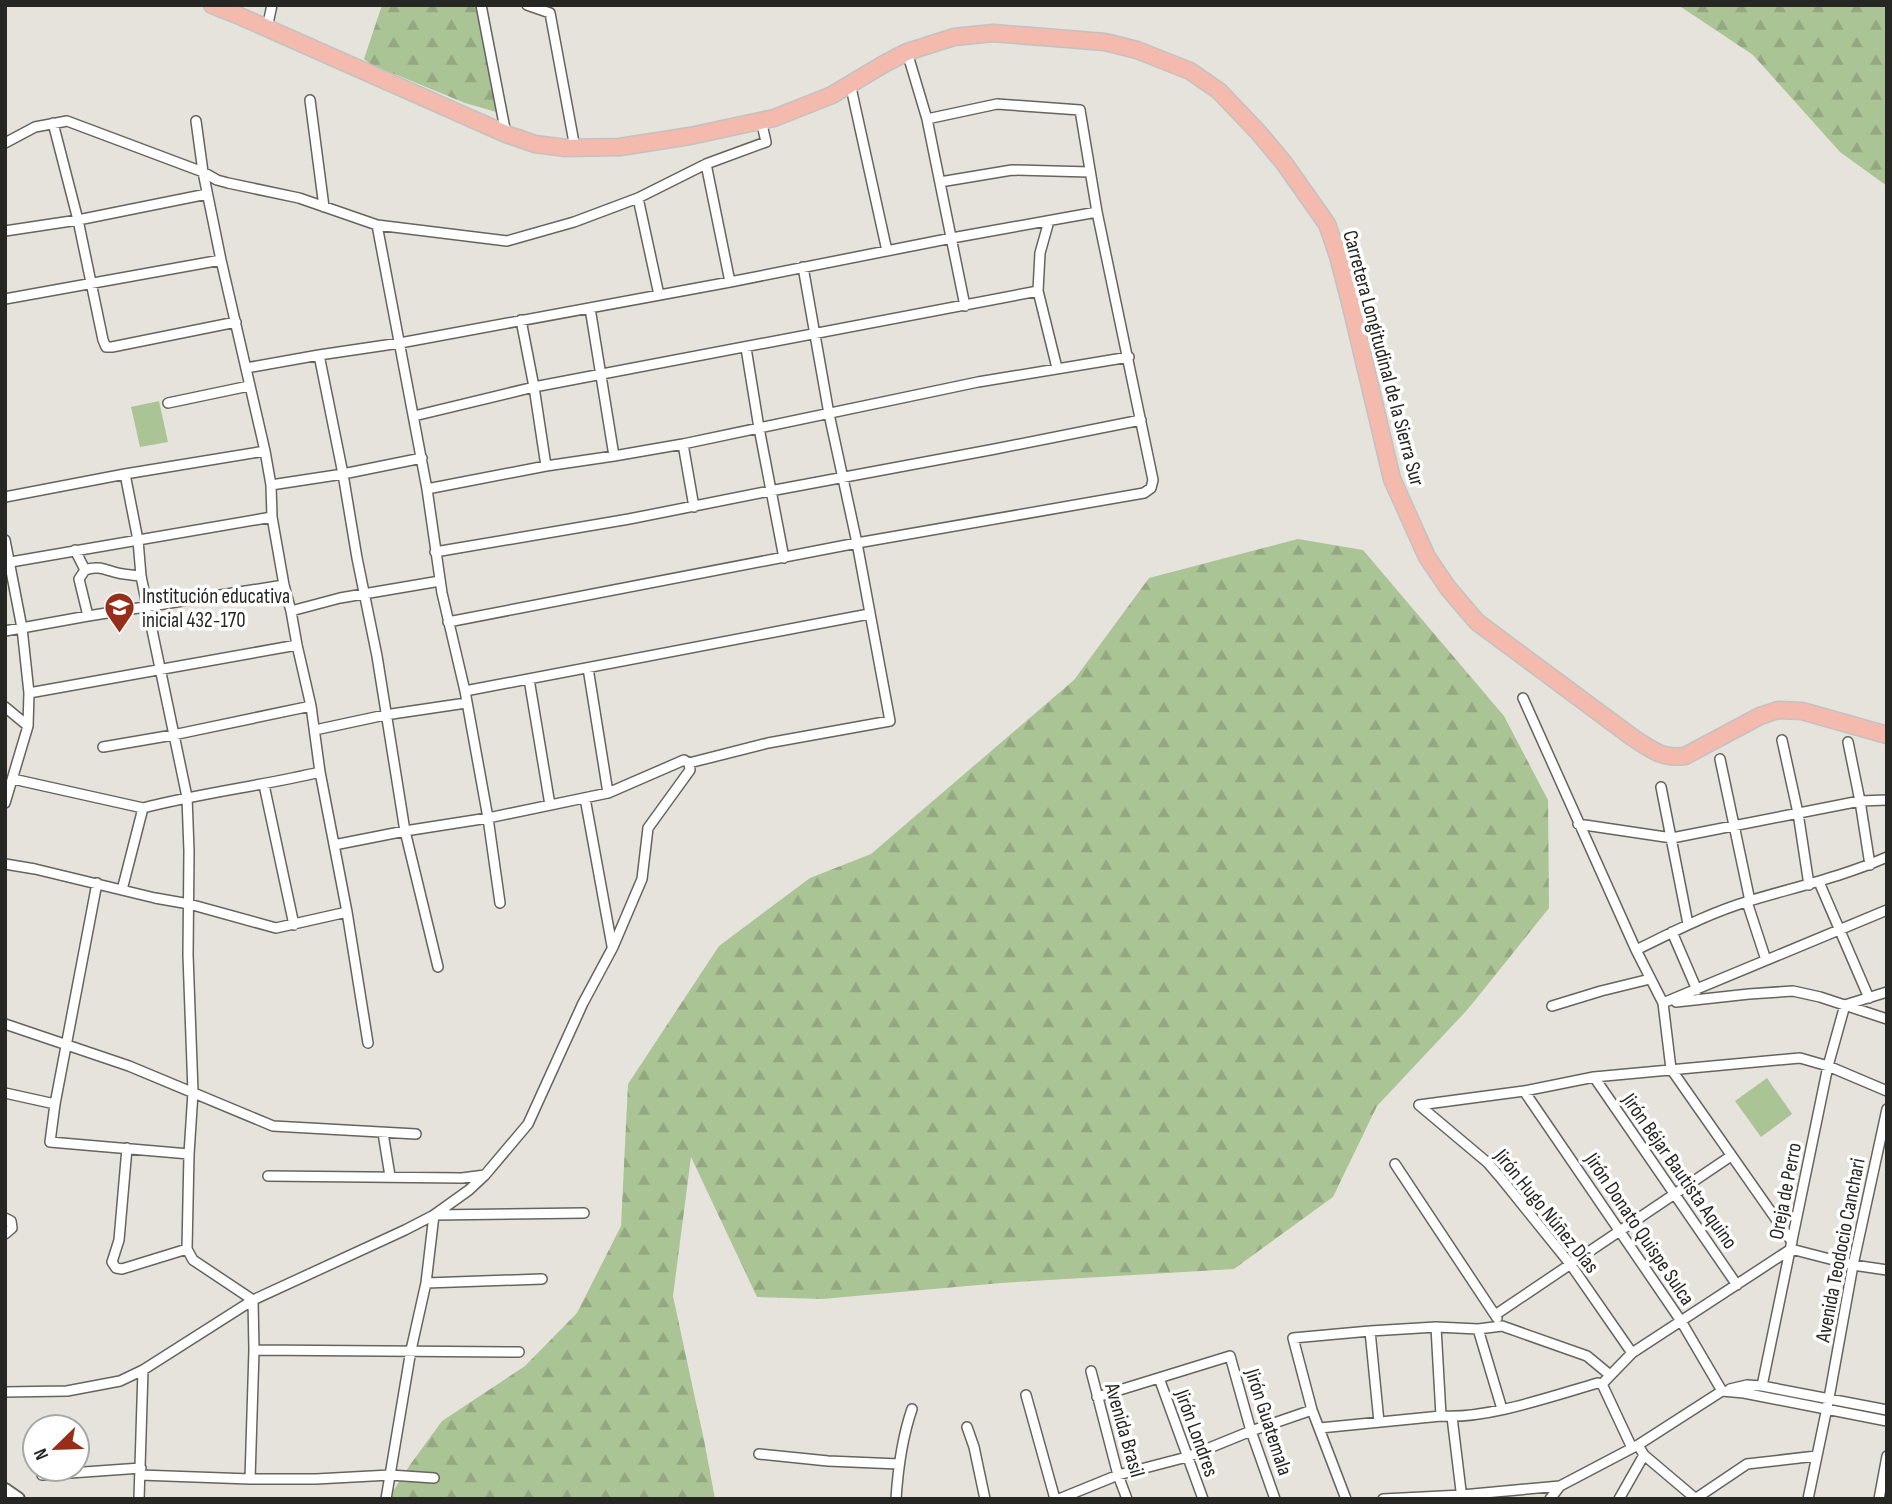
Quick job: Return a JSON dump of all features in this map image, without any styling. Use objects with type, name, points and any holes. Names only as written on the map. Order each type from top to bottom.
[{"type":"highway","name":"Carretera Longitudinal de la Sierra Sur","points":[[212,5],[506,134],[535,144],[566,148],[620,147],[690,136],[774,118],[832,95],[907,52],[954,37],[993,33],[1105,42],[1137,50],[1179,66],[1219,91],[1284,163],[1326,225],[1338,256],[1351,306],[1392,479],[1427,557],[1448,588],[1477,622],[1632,737],[1656,753],[1672,758],[1685,756],[1760,716],[1778,710],[1802,711],[1887,734]]},
{"type":"street","points":[[267,28],[272,5]]},
{"type":"street","points":[[481,5],[506,134]]},
{"type":"street","points":[[527,5],[550,13],[576,148]]},
{"type":"street","points":[[907,52],[927,119],[965,306]]},
{"type":"street","points":[[850,83],[887,251]]},
{"type":"street","points":[[310,100],[324,207]]},
{"type":"street","points":[[448,622],[857,543],[1144,493],[1151,488],[1153,480],[1097,212],[1080,110],[997,104],[927,119]]},
{"type":"street","points":[[5,143],[35,127],[67,121],[203,172],[217,180],[299,198],[377,226],[508,241],[574,222],[638,198],[706,164],[766,142],[761,120]]},
{"type":"street","points":[[196,121],[207,194],[265,451],[271,485],[272,517],[311,706],[320,772],[369,1043]]},
{"type":"street","points":[[53,123],[106,347],[236,322]]},
{"type":"street","points":[[706,164],[730,282]]},
{"type":"street","points":[[940,182],[1012,170],[1090,172]]},
{"type":"street","points":[[5,232],[207,194]]},
{"type":"street","points":[[638,198],[659,295]]},
{"type":"street","points":[[246,368],[400,343],[1097,212]]},
{"type":"street","points":[[1049,221],[1040,253],[1038,291],[1057,368]]},
{"type":"street","points":[[377,226],[422,458],[440,581],[465,691],[500,903]]},
{"type":"street","points":[[5,299],[221,260]]},
{"type":"street","points":[[334,845],[550,806],[608,793],[684,760],[689,762],[768,743],[890,721],[857,543],[829,414],[803,267]]},
{"type":"street","points":[[414,416],[534,387],[1038,291]]},
{"type":"street","points":[[590,308],[614,456]]},
{"type":"street","points":[[521,320],[546,466]]},
{"type":"street","points":[[746,348],[784,558]]},
{"type":"street","points":[[319,355],[365,593],[405,831],[438,967]]},
{"type":"street","points":[[427,489],[683,444],[966,384],[1129,357]]},
{"type":"street","points":[[168,403],[249,386]]},
{"type":"street","points":[[435,552],[694,507],[1141,420]]},
{"type":"street","points":[[683,444],[694,507]]},
{"type":"street","points":[[5,496],[265,451]]},
{"type":"street","points":[[271,485],[422,458]]},
{"type":"street","points":[[125,474],[138,540],[141,576],[187,797],[188,955],[193,1092],[187,1250],[193,1259],[253,1300]]},
{"type":"street","points":[[7,563],[272,517]]},
{"type":"street","points":[[5,540],[7,563],[22,628],[30,694],[28,726],[5,803]]},
{"type":"street","points":[[75,550],[85,570]]},
{"type":"street","points":[[88,616],[79,579],[85,570],[92,567],[141,576]]},
{"type":"street","points":[[291,611],[340,598],[440,581]]},
{"type":"street","points":[[5,631],[284,585]]},
{"type":"street","points":[[465,691],[869,614]]},
{"type":"street","points":[[30,694],[297,645]]},
{"type":"street","points":[[588,668],[608,793]]},
{"type":"street","points":[[529,679],[550,806]]},
{"type":"street","points":[[1523,698],[1578,824],[1662,1003],[1671,1069],[1791,1246],[1853,1265],[1887,1270]]},
{"type":"street","points":[[315,730],[385,715],[466,703]]},
{"type":"street","points":[[103,747],[311,706]]},
{"type":"street","points":[[5,707],[28,726]]},
{"type":"street","points":[[1782,740],[1798,813],[1809,885]]},
{"type":"street","points":[[1848,742],[1870,865]]},
{"type":"street","points":[[1720,759],[1749,901],[1766,960]]},
{"type":"street","points":[[5,1392],[67,1391],[120,1381],[144,1370],[253,1300],[434,1215],[469,1190],[528,1124],[583,1003],[613,947],[642,878],[648,828],[690,770],[689,762]]},
{"type":"street","points":[[13,779],[142,808],[320,772]]},
{"type":"street","points":[[264,785],[294,925]]},
{"type":"street","points":[[1661,787],[1688,924]]},
{"type":"street","points":[[585,798],[613,947]]},
{"type":"street","points":[[1578,824],[1672,838],[1860,801],[1887,800]]},
{"type":"street","points":[[122,890],[142,808]]},
{"type":"street","points":[[1636,950],[1688,924],[1749,901],[1819,882],[1887,857]]},
{"type":"street","points":[[5,864],[189,904],[276,928],[347,912]]},
{"type":"street","points":[[1819,882],[1869,998]]},
{"type":"street","points":[[97,884],[50,1142],[189,1154]]},
{"type":"street","points":[[1662,1003],[1887,910]]},
{"type":"street","points":[[1672,932],[1697,990]]},
{"type":"street","points":[[1552,1006],[1650,979]]},
{"type":"street","points":[[1662,1003],[1793,991],[1887,1019]]},
{"type":"street","points":[[1845,1005],[1887,992]]},
{"type":"street","name":"Oreja de Perro","points":[[1762,1386],[1828,1066],[1845,1005]]},
{"type":"street","points":[[5,1024],[129,1066],[273,1126],[416,1134]]},
{"type":"street","points":[[1524,1091],[1594,1077],[1800,1058],[1828,1066],[1887,1091]]},
{"type":"street","name":"Jirón Béjar Bautista Aquino","points":[[1594,1077],[1737,1285]]},
{"type":"street","name":"Jirón Hugo Núñez Días","points":[[1524,1091],[1419,1105],[1488,1163],[1571,1265],[1632,1353]]},
{"type":"street","name":"Jirón Donato Quispe Sulca","points":[[1524,1091],[1681,1321],[1722,1391]]},
{"type":"street","points":[[5,1093],[55,1104]]},
{"type":"street","name":"Avenida Teodocio Canchari","points":[[1808,1499],[1853,1265],[1887,1109]]},
{"type":"street","points":[[383,1133],[390,1176]]},
{"type":"street","points":[[127,1148],[119,1240],[113,1262],[116,1268],[122,1269],[187,1250]]},
{"type":"street","points":[[1495,1315],[1731,1156]]},
{"type":"street","points":[[1395,1164],[1502,1326]]},
{"type":"street","points":[[268,1176],[461,1178],[485,1175]]},
{"type":"street","points":[[434,1215],[584,1213]]},
{"type":"street","points":[[386,1499],[411,1350],[426,1283],[434,1215]]},
{"type":"street","points":[[5,1217],[12,1228],[5,1234]]},
{"type":"street","points":[[1602,1384],[1632,1353],[1737,1285],[1791,1246]]},
{"type":"street","points":[[426,1283],[542,1279]]},
{"type":"street","points":[[250,1479],[253,1300]]},
{"type":"street","points":[[1346,1499],[1312,1410],[1293,1338],[1436,1327],[1478,1329],[1502,1326],[1587,1356],[1611,1375]]},
{"type":"street","points":[[1436,1327],[1441,1416]]},
{"type":"street","points":[[1478,1329],[1503,1409]]},
{"type":"street","points":[[1370,1331],[1380,1422]]},
{"type":"street","points":[[254,1350],[519,1352]]},
{"type":"street","name":"Jirón Guatemala","points":[[1159,1378],[1230,1356],[1251,1431],[1275,1499]]},
{"type":"street","points":[[139,1499],[144,1370]]},
{"type":"street","name":"Avenida Brasil","points":[[1091,1371],[1118,1475],[1127,1499]]},
{"type":"street","points":[[1097,1397],[1159,1378]]},
{"type":"street","name":"Jirón Londres","points":[[1159,1378],[1203,1499]]},
{"type":"street","points":[[1320,1428],[1452,1417],[1503,1409],[1598,1382],[1602,1384],[1635,1447],[1695,1499],[1747,1464],[1816,1456]]},
{"type":"street","points":[[1383,1499],[1462,1497],[1560,1486],[1635,1447],[1722,1391],[1747,1385],[1887,1410]]},
{"type":"street","points":[[1722,1391],[1887,1421]]},
{"type":"street","points":[[1026,1395],[1057,1499],[1118,1475],[1187,1457],[1312,1410]]},
{"type":"street","points":[[896,1499],[905,1428],[912,1409]]},
{"type":"street","points":[[1452,1417],[1462,1497]]},
{"type":"street","points":[[967,1427],[985,1499]]},
{"type":"street","points":[[759,1454],[899,1464]]},
{"type":"street","points":[[1619,1499],[1644,1455]]},
{"type":"street","points":[[1882,1495],[1887,1456]]},
{"type":"street","points":[[91,1473],[140,1471],[250,1479],[390,1475],[434,1478]]},
{"type":"street","points":[[1550,1499],[1560,1486]]},
{"type":"street","points":[[5,1490],[18,1499]]},
{"type":"green space","points":[[382,5],[483,5],[507,115],[465,103],[378,70],[364,59]]},
{"type":"green space","points":[[1678,5],[1887,5],[1887,186],[1840,152],[1753,55]]},
{"type":"green space","points":[[159,401],[168,442],[140,447],[131,407]]},
{"type":"green space","points":[[1298,539],[1363,550],[1504,716],[1548,800],[1549,908],[1468,1009],[1377,1106],[1333,1197],[1234,1269],[1001,1283],[822,1299],[757,1297],[691,1157],[673,1296],[715,1499],[388,1499],[442,1421],[525,1366],[577,1313],[621,1226],[628,1084],[719,946],[810,878],[871,854],[1074,680],[1149,578]]},
{"type":"green space","points":[[1767,1078],[1792,1114],[1761,1137],[1735,1101]]},
{"type":"place","name":"Institución educativa inicial 432-170","points":[[119,635]]}]
